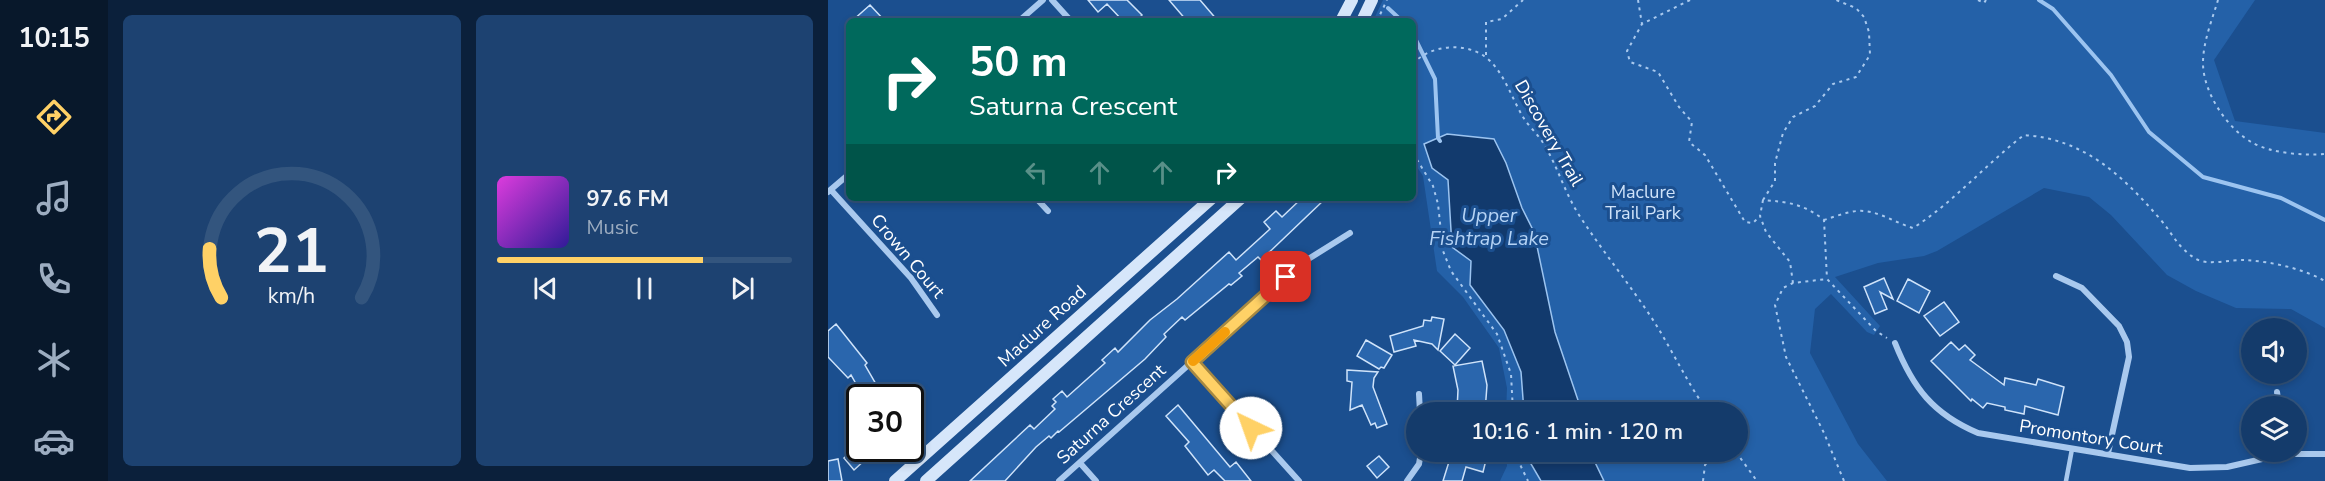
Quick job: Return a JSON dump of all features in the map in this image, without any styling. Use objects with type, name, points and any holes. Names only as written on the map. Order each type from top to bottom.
[{"type":"main road","points":[[1343,18],[1352,0]]},
{"type":"main road","points":[[1363,18],[1372,0]]},
{"type":"main road","name":"Maclure Road","points":[[895,481],[1209,201]]},
{"type":"main road","points":[[926,481],[1238,201]]},
{"type":"street","points":[[1022,18],[1043,0]]},
{"type":"street","points":[[1052,0],[1068,18]]},
{"type":"street","points":[[829,191],[846,177]]},
{"type":"street","name":"Crown Court","points":[[829,191],[911,278],[937,315]]},
{"type":"street","points":[[1039,201],[1048,211]]},
{"type":"street","name":"Saturna Crescent","points":[[1059,481],[1302,263],[1350,233]]},
{"type":"street","points":[[2056,276],[2082,288],[2119,326],[2127,342],[2129,357],[2108,453]]},
{"type":"street","name":"Promontory Court","points":[[1895,344],[1906,370],[1940,413],[1978,434],[2108,453],[2190,468],[2227,467],[2247,462]]},
{"type":"street","points":[[1192,362],[1299,481]]},
{"type":"street","points":[[2277,392],[2278,396]]},
{"type":"street","points":[[1419,394],[1419,402]]},
{"type":"street","name":"Promontory Court","points":[[2307,454],[2325,454]]},
{"type":"street","points":[[1407,481],[1419,462]]},
{"type":"street","points":[[1080,463],[1096,481]]},
{"type":"lane","points":[[2066,481],[2072,449]]},
{"type":"path","points":[[1378,18],[1387,0]]},
{"type":"path","points":[[1486,57],[1486,22],[1502,19],[1523,0]]},
{"type":"path","points":[[1638,0],[1642,24]]},
{"type":"path","points":[[1690,0],[1642,24],[1627,51],[1630,62],[1658,72],[1679,107],[1692,122],[1689,142],[1705,155],[1745,222],[1753,223],[1760,216]]},
{"type":"path","points":[[1793,283],[1790,262],[1766,232],[1760,216],[1763,200],[1774,181],[1775,163],[1783,133],[1793,117],[1815,106],[1833,84],[1856,77],[1870,55],[1869,32],[1864,17],[1856,8],[1836,0]]},
{"type":"path","points":[[1978,0],[1984,3],[1986,0]]},
{"type":"path","points":[[2218,0],[2204,49],[2203,65],[2211,93],[2221,112],[2241,134],[2253,143],[2270,149],[2325,154]]},
{"type":"path","name":"Discovery Trail","points":[[1416,60],[1436,49],[1452,48],[1474,51],[1486,57],[1501,76],[1523,118],[1544,144],[1578,213],[1634,290],[1702,402]]},
{"type":"path","points":[[1824,220],[1858,211],[1882,216],[1896,224],[1913,228],[1932,216],[1982,173],[2000,153],[2024,135],[2047,136],[2085,151],[2121,176],[2162,220],[2180,248],[2199,261],[2244,260],[2277,264],[2325,281]]},
{"type":"path","points":[[1416,158],[1433,186],[1438,204],[1443,251],[1451,271],[1497,334],[1511,374],[1512,402]]},
{"type":"path","points":[[1763,200],[1809,208],[1824,220],[1827,279],[1876,331],[1895,344]]},
{"type":"path","points":[[1827,279],[1793,283],[1783,288],[1775,305],[1786,357],[1824,433],[1844,481]]},
{"type":"path","points":[[1519,462],[1528,481]]},
{"type":"path","points":[[1703,481],[1708,462]]},
{"type":"path","points":[[1743,462],[1757,481]]},
{"type":"green space","name":"Maclure Trail Park","points":[[1383,0],[2255,0],[2214,60],[2235,121],[2325,133],[2325,328],[2291,309],[2236,308],[2196,291],[2167,275],[2111,215],[2089,197],[2044,188],[1937,251],[1924,256],[1878,263],[1835,277],[1880,326],[1874,335],[1867,332],[1831,294],[1815,309],[1810,353],[1858,444],[1887,481],[1500,481],[1507,462],[1748,462],[1748,402],[1506,402],[1507,388],[1499,348],[1463,297],[1437,271],[1423,176],[1416,166],[1416,18],[1374,18]]},
{"type":"water","name":"Upper Fishtrap Lake","points":[[1447,134],[1494,139],[1534,232],[1555,332],[1579,402],[1523,402],[1521,372],[1504,330],[1470,285],[1471,261],[1452,247],[1448,180],[1432,168],[1424,144]]},
{"type":"water","points":[[1530,462],[1595,462],[1604,481],[1541,481]]},
{"type":"building","points":[[1088,0],[1127,0],[1142,15],[1139,18],[1120,18],[1107,4],[1098,12]]},
{"type":"building","points":[[1169,0],[1200,0],[1215,18],[1184,18]]},
{"type":"building","points":[[870,5],[882,18],[855,18]]},
{"type":"building","points":[[1299,201],[1323,201],[1261,260],[1258,257],[1239,273],[1242,276],[1185,320],[1182,317],[1164,334],[1166,337],[1145,359],[1059,432],[1051,438],[1049,436],[1036,447],[1005,481],[970,481],[1030,425],[1034,429],[1055,409],[1052,406],[1056,402],[1053,399],[1062,391],[1067,397],[1105,363],[1102,360],[1115,348],[1118,352],[1150,320],[1229,252],[1236,260],[1270,229],[1264,222],[1276,211],[1282,217]]},
{"type":"building","points":[[1884,278],[1893,299],[1880,292],[1887,309],[1875,314],[1864,287]]},
{"type":"building","points":[[1908,279],[1930,291],[1919,313],[1897,301]]},
{"type":"building","points":[[1944,302],[1959,322],[1940,336],[1924,316]]},
{"type":"building","points":[[1432,317],[1444,319],[1438,350],[1432,344],[1414,340],[1416,346],[1394,352],[1390,336],[1423,326],[1424,320],[1431,321]]},
{"type":"building","points":[[836,324],[867,363],[865,365],[876,384],[856,384],[851,375],[848,378],[828,357],[828,331]]},
{"type":"building","points":[[1455,334],[1470,348],[1455,365],[1440,351]]},
{"type":"building","points":[[1366,340],[1392,355],[1384,368],[1379,369],[1357,356]]},
{"type":"building","points":[[1951,342],[1959,350],[1965,345],[1975,355],[1970,360],[2004,385],[2005,378],[2036,385],[2038,379],[2064,387],[2058,415],[2025,406],[2024,414],[1987,403],[1983,408],[1972,399],[1971,401],[1931,361]]},
{"type":"building","points":[[1482,361],[1487,385],[1486,402],[1457,402],[1458,390],[1453,366]]},
{"type":"building","points":[[1347,370],[1378,372],[1374,378],[1373,387],[1387,424],[1377,428],[1375,423],[1371,425],[1362,405],[1350,410],[1352,382],[1347,381]]},
{"type":"building","points":[[1178,405],[1230,467],[1236,462],[1251,481],[1225,481],[1214,470],[1208,475],[1185,446],[1189,442],[1166,416]]},
{"type":"building","points":[[1379,456],[1389,467],[1377,478],[1367,466]]},
{"type":"building","points":[[838,459],[842,481],[828,481],[828,461]]},
{"type":"building","points":[[847,462],[863,462],[854,470]]},
{"type":"building","points":[[1449,462],[1486,462],[1483,472],[1466,467],[1462,481],[1443,481]]},
{"type":"waterway","points":[[2039,0],[2053,9],[2111,75],[2149,132],[2203,177],[2281,198],[2325,220]]},
{"type":"waterway","points":[[1388,8],[1399,18]]},
{"type":"waterway","points":[[1416,40],[1435,79],[1440,141]]},
{"type":"slow traffic","points":[[1193,361],[1225,332]]},
{"type":"route","points":[[1251,428],[1192,362],[1286,277]]}]
